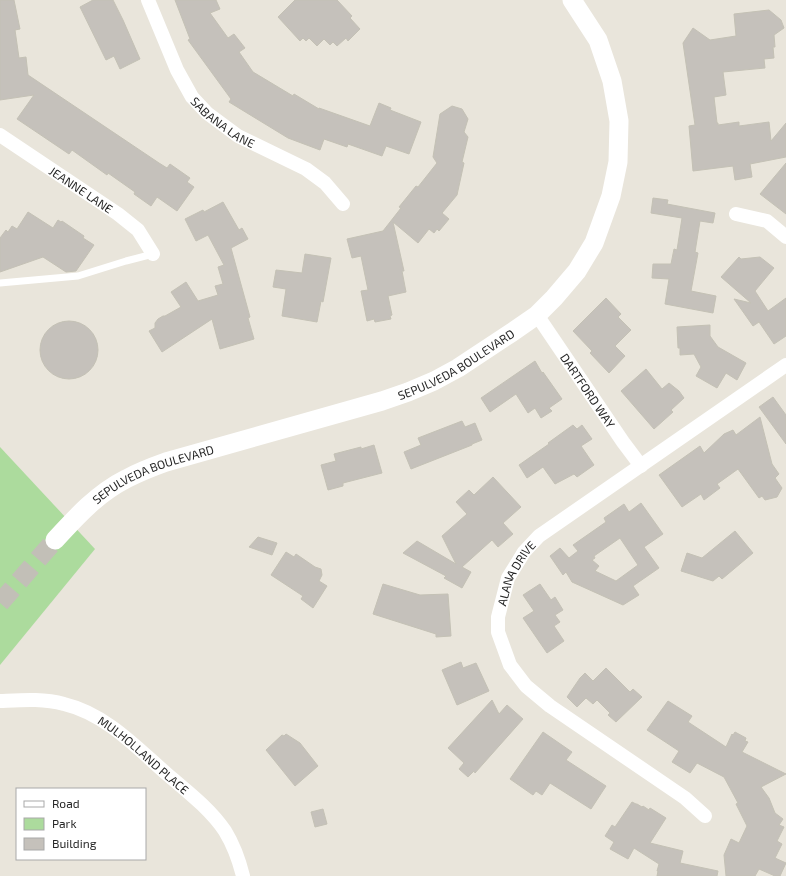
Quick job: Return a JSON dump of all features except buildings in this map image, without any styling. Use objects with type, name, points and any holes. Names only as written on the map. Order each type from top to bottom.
[{"type":"main road","name":"SEPULVEDA BOULEVARD","points":[[55,540],[89,505],[124,479],[166,462],[375,403],[408,392],[434,381],[458,368],[537,315],[554,298],[577,271],[594,244],[611,196],[618,162],[618,121],[612,81],[598,40],[572,0]]},
{"type":"street","name":"SABANA LANE","points":[[148,0],[177,70],[192,97],[207,113],[238,136],[306,170],[325,183],[342,204]]},
{"type":"street","name":"JEANNE LANE","points":[[0,135],[118,214],[138,230],[153,254]]},
{"type":"street","points":[[736,214],[767,221],[786,237]]},
{"type":"street","name":"DARTFORD WAY","points":[[537,315],[641,466]]},
{"type":"street","name":"ALANA DRIVE","points":[[705,816],[685,798],[550,706],[526,686],[510,665],[498,632],[498,617],[508,578],[524,552],[539,536],[786,365]]},
{"type":"street","name":"MULHOLLAND PLACE","points":[[0,701],[39,699],[64,704],[86,711],[103,721],[122,735],[213,815],[225,831],[234,849],[243,876]]},
{"type":"lane","points":[[0,284],[78,276],[153,254]]},
{"type":"green space","points":[[0,447],[95,549],[0,665]]},
{"type":"tunnel","points":[[0,603],[55,540]]}]
